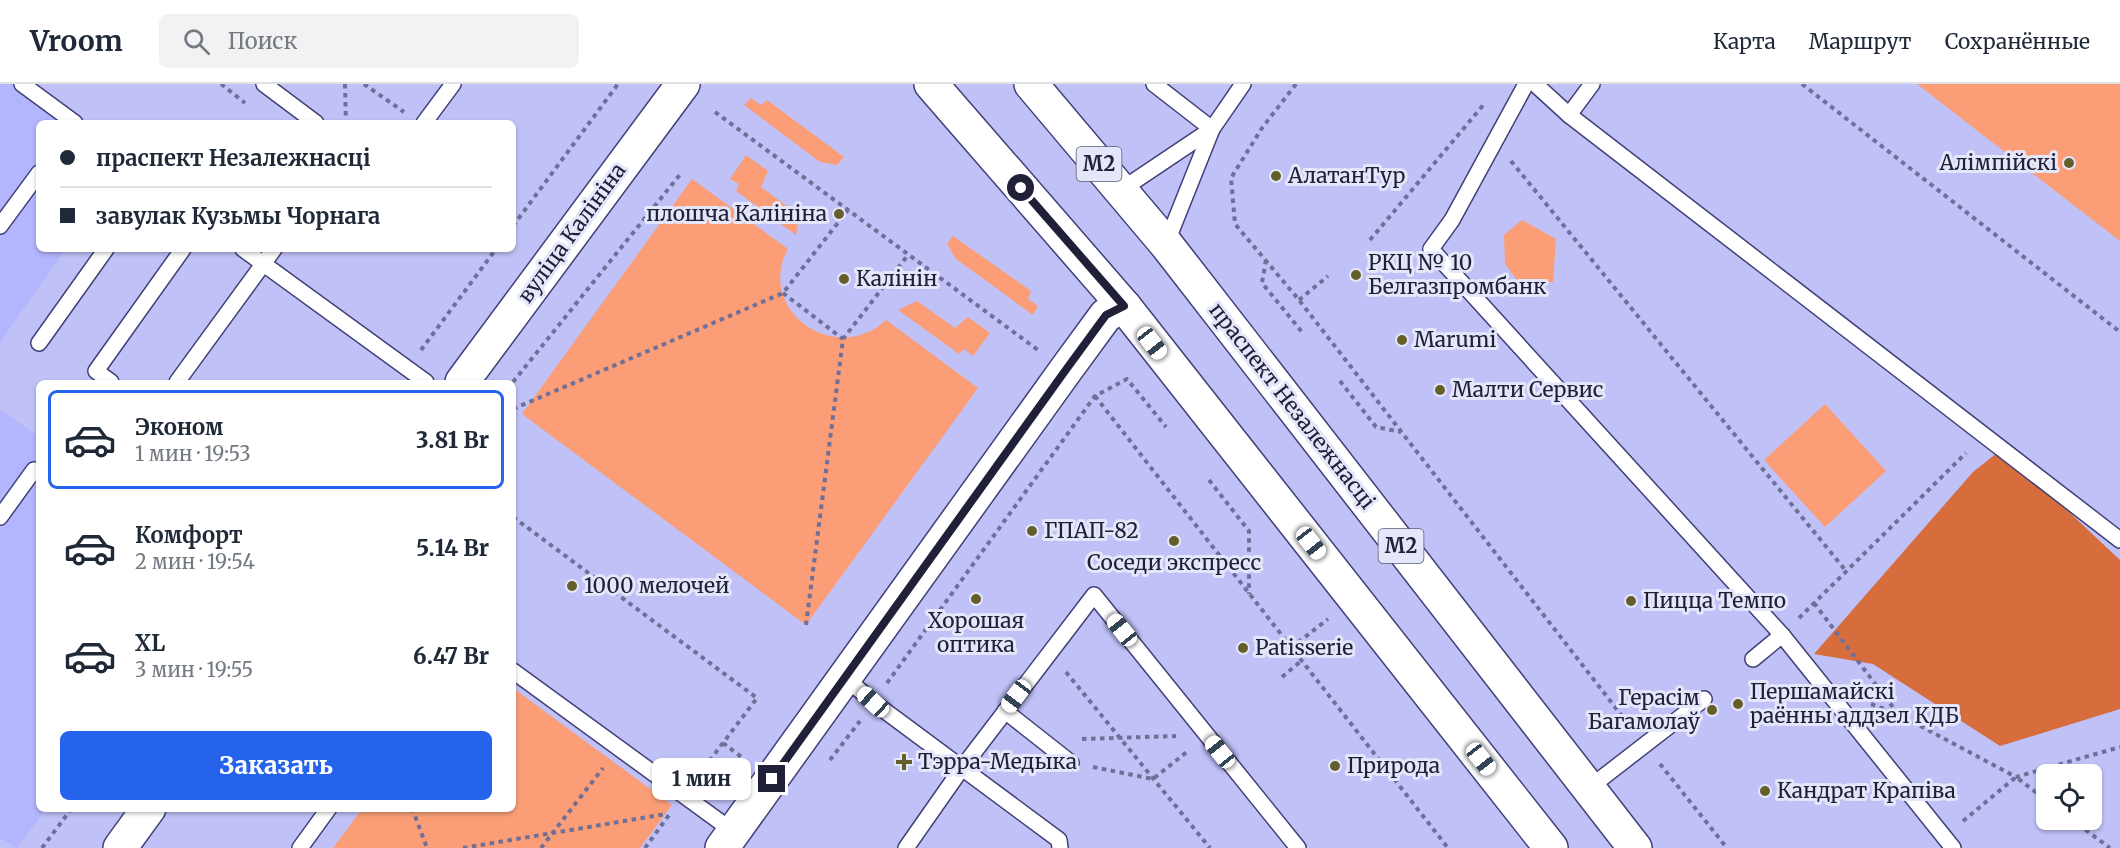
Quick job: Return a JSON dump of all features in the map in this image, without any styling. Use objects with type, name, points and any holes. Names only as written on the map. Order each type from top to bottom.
[{"type":"main road","name":"вуліца Калініна","points":[[463,380],[683,84]]},
{"type":"main road","points":[[932,84],[1124,306],[1551,848]]},
{"type":"main road","name":"праспект Незалежнасці","points":[[1031,84],[1166,244],[1635,848]]},
{"type":"main road","points":[[728,840],[1106,315],[1124,306]]},
{"type":"main road","points":[[122,847],[146,812]]},
{"type":"lane","points":[[22,84],[71,120]]},
{"type":"lane","points":[[264,84],[312,120]]},
{"type":"lane","points":[[417,120],[453,84]]},
{"type":"lane","points":[[1154,84],[1212,129]]},
{"type":"lane","points":[[1166,244],[1212,129],[1243,84]]},
{"type":"lane","points":[[1526,84],[1452,220],[1431,249],[1782,635],[1949,842]]},
{"type":"lane","points":[[1535,84],[1569,115],[2120,540]]},
{"type":"lane","points":[[1569,115],[1592,84]]},
{"type":"lane","points":[[1121,190],[1212,129]]},
{"type":"lane","points":[[0,226],[36,177]]},
{"type":"lane","points":[[39,343],[104,252]]},
{"type":"lane","points":[[108,380],[96,371],[181,252]]},
{"type":"lane","points":[[247,252],[423,380]]},
{"type":"lane","points":[[178,380],[272,252]]},
{"type":"lane","points":[[0,517],[34,470],[36,472]]},
{"type":"lane","points":[[906,848],[962,768],[1094,595],[1298,848]]},
{"type":"lane","points":[[1753,659],[1782,635]]},
{"type":"lane","points":[[516,672],[683,795],[728,840]]},
{"type":"lane","points":[[846,678],[873,702],[1059,840],[1060,848]]},
{"type":"lane","points":[[1589,788],[1704,699]]},
{"type":"lane","points":[[1005,711],[1071,763]]},
{"type":"lane","points":[[300,848],[326,812]]},
{"type":"path","points":[[345,84],[346,120]]},
{"type":"path","points":[[364,84],[417,120]]},
{"type":"path","points":[[516,222],[618,84]]},
{"type":"path","points":[[1296,84],[1262,128],[1231,178],[1235,224],[1299,300],[1727,848]]},
{"type":"path","points":[[1802,84],[2120,332]]},
{"type":"path","points":[[1370,240],[1485,102]]},
{"type":"path","points":[[715,112],[1043,354]]},
{"type":"path","points":[[1495,142],[1846,571]]},
{"type":"path","points":[[515,380],[682,172]]},
{"type":"path","points":[[516,408],[783,293],[848,210]]},
{"type":"path","points":[[407,369],[494,252]]},
{"type":"path","points":[[806,626],[843,339],[908,255]]},
{"type":"path","points":[[1266,260],[1262,283],[1302,332]]},
{"type":"path","points":[[1299,300],[1328,276]]},
{"type":"path","points":[[783,293],[843,339]]},
{"type":"path","points":[[827,765],[1095,396],[1126,379],[1166,428]]},
{"type":"path","points":[[1340,381],[1376,427],[1401,432]]},
{"type":"path","points":[[1095,396],[1448,848]]},
{"type":"path","points":[[1782,635],[1984,435]]},
{"type":"path","points":[[1209,480],[1249,531],[1249,594]]},
{"type":"path","points":[[516,519],[757,698],[683,795]]},
{"type":"path","points":[[1814,603],[1898,714]]},
{"type":"path","points":[[1291,648],[1321,624]]},
{"type":"path","points":[[1050,652],[1210,848]]},
{"type":"path","points":[[1282,676],[1301,661]]},
{"type":"path","points":[[1869,703],[1898,714],[2016,777],[2036,792]]},
{"type":"path","points":[[1042,741],[1207,736]]},
{"type":"path","points":[[1071,763],[1153,779],[1207,736]]},
{"type":"path","points":[[1949,842],[2016,777],[2120,747]]},
{"type":"path","points":[[541,848],[619,748]]},
{"type":"path","points":[[42,848],[69,812]]},
{"type":"path","points":[[414,812],[427,848]]},
{"type":"path","points":[[463,848],[669,814],[645,848]]},
{"type":"path","points":[[2086,830],[2110,848]]},
{"type":"shaded area","points":[[0,84],[35,84],[84,120],[36,120],[36,252],[64,252],[0,342]]},
{"type":"shaded area","name":"Алімпійскі","points":[[1917,84],[2120,84],[2120,241]]},
{"type":"shaded area","points":[[751,98],[761,105],[767,100],[844,157],[837,165],[820,162],[744,105]]},
{"type":"shaded area","points":[[746,155],[768,171],[761,187],[799,215],[796,235],[736,191],[739,184],[730,179]]},
{"type":"shaded area","points":[[692,179],[788,249],[781,271],[782,292],[791,310],[805,325],[823,334],[844,337],[866,333],[886,320],[978,388],[806,625],[522,414]]},
{"type":"shaded area","points":[[1522,220],[1556,239],[1553,282],[1520,284],[1505,264],[1504,235]]},
{"type":"shaded area","points":[[953,236],[1031,291],[1028,299],[1038,306],[1033,315],[956,259],[947,244]]},
{"type":"shaded area","points":[[917,301],[955,328],[968,317],[990,333],[973,356],[964,349],[959,354],[898,310]]},
{"type":"shaded area","points":[[1825,404],[1886,471],[1825,527],[1764,460]]},
{"type":"shaded area","points":[[0,409],[36,435],[36,812],[44,812],[17,848],[0,838]]},
{"type":"shaded area","points":[[2002,449],[2120,560],[2120,709],[2000,746],[1873,664],[1814,654],[1973,472]]},
{"type":"shaded area","points":[[516,690],[672,805],[640,848],[333,848],[360,812],[516,812]]},
{"type":"place","name":"Алімпійскі","points":[[2069,163]]},
{"type":"place","name":"АлатанТур","points":[[1276,176]]},
{"type":"place","name":"плошча Калініна","points":[[839,214]]},
{"type":"place","name":"РКЦ № 10 Белгазпромбанк","points":[[1356,275]]},
{"type":"place","name":"Калінін","points":[[844,279]]},
{"type":"place","name":"Marumi","points":[[1402,340]]},
{"type":"place","name":"Малти Сервис","points":[[1440,390]]},
{"type":"place","name":"ГПАП-82","points":[[1032,531]]},
{"type":"place","name":"Соседи экспресс","points":[[1174,541]]},
{"type":"place","name":"1000 мелочей","points":[[572,586]]},
{"type":"place","name":"Хорошая оптика","points":[[976,599]]},
{"type":"place","name":"Пицца Темпо","points":[[1631,601]]},
{"type":"place","name":"Patisserie","points":[[1243,648]]},
{"type":"place","name":"Першамайскі раённы аддзел КДБ","points":[[1738,704]]},
{"type":"place","name":"Герасім Багамолаў","points":[[1712,710]]},
{"type":"place","name":"Тэрра-Медыка","points":[[904,762]]},
{"type":"place","name":"Природа","points":[[1335,766]]},
{"type":"place","name":"Кандрат Крапіва","points":[[1765,791]]},
{"type":"route","points":[[772,779],[1106,315],[1124,306],[1021,188]]}]
